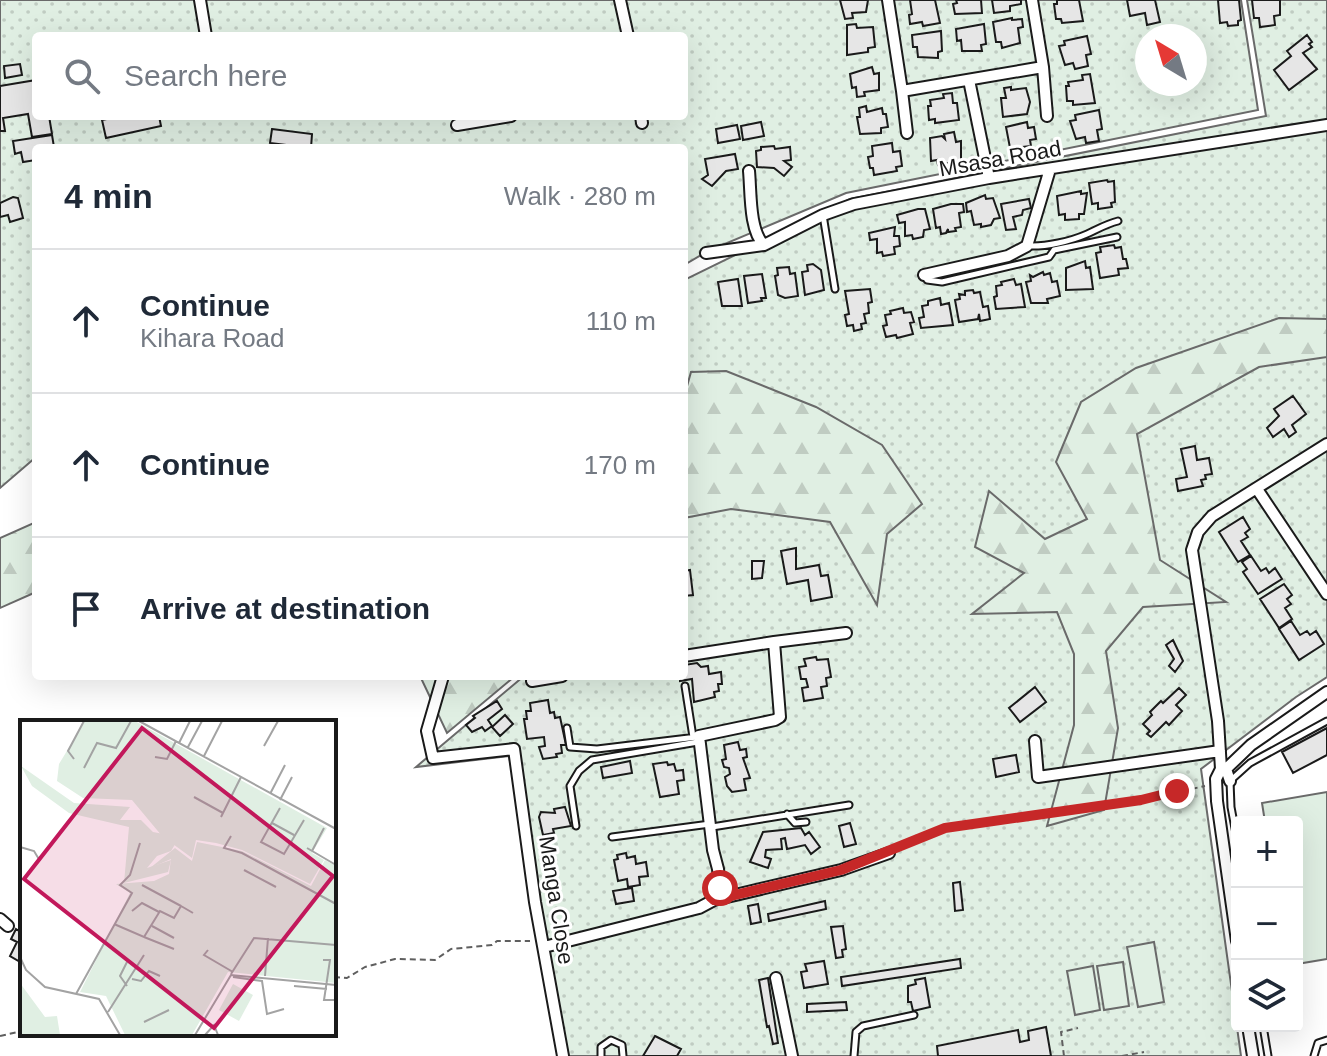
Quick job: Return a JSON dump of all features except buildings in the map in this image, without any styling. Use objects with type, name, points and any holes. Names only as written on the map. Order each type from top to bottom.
[{"type":"street","points":[[200,0],[205,32]]},
{"type":"street","points":[[620,0],[627,32]]},
{"type":"street","points":[[888,0],[907,133]]},
{"type":"street","points":[[1032,0],[1047,116]]},
{"type":"street","points":[[902,91],[1043,67]]},
{"type":"street","points":[[969,80],[989,178]]},
{"type":"street","points":[[457,125],[487,120]]},
{"type":"street","name":"Msasa Road","points":[[706,253],[764,245],[823,215],[854,204],[989,178],[1327,125]]},
{"type":"street","points":[[924,275],[1008,256],[1027,246],[1050,169]]},
{"type":"street","points":[[749,171],[754,227],[756,236],[764,245]]},
{"type":"street","points":[[1230,781],[1220,751],[1192,550],[1198,532],[1212,516],[1327,444]]},
{"type":"street","points":[[1257,489],[1327,594]]},
{"type":"street","points":[[688,655],[846,633]]},
{"type":"street","points":[[714,900],[720,888],[697,738],[780,717],[774,642]]},
{"type":"street","name":"Manga Close","points":[[442,680],[427,731],[433,758],[514,749],[563,1056]]},
{"type":"street","points":[[532,681],[538,680]]},
{"type":"street","points":[[1231,899],[1217,801],[1224,770],[1278,724],[1327,692]]},
{"type":"street","points":[[1035,741],[1038,777],[1220,751]]},
{"type":"street","points":[[543,944],[699,908],[714,900],[841,870],[889,853]]},
{"type":"street","points":[[776,978],[792,1056]]},
{"type":"street","points":[[1249,1032],[1253,1056]]},
{"type":"lane","points":[[823,215],[835,289]]},
{"type":"lane","points":[[1027,246],[1039,246],[1089,233],[1101,225],[1118,221]]},
{"type":"lane","points":[[924,275],[927,280],[942,282],[1049,257],[1054,250],[1117,237]]},
{"type":"lane","points":[[685,686],[697,738]]},
{"type":"lane","points":[[1233,816],[1230,781],[1250,763],[1327,721]]},
{"type":"lane","points":[[567,728],[570,747],[583,748],[697,738]]},
{"type":"lane","points":[[576,826],[570,786],[579,771],[592,760],[697,738]]},
{"type":"lane","points":[[612,837],[849,805]]},
{"type":"lane","points":[[787,814],[795,823],[806,822]]},
{"type":"lane","points":[[854,1056],[856,1032],[863,1026],[914,1015]]},
{"type":"lane","points":[[1264,1032],[1268,1056]]},
{"type":"lane","points":[[599,1056],[604,1043],[611,1040],[622,1045],[623,1056]]},
{"type":"lane","points":[[1314,1056],[1318,1043],[1327,1040]]},
{"type":"path","points":[[889,853],[945,828],[1141,800],[1207,785],[1224,770]]},
{"type":"path","points":[[336,977],[347,978],[365,967],[395,959],[435,960],[451,949],[492,945],[497,941],[543,944]]},
{"type":"path","points":[[1064,1056],[1061,1032],[1078,1028]]},
{"type":"path","points":[[0,1036],[20,1031]]},
{"type":"path","points":[[1122,1056],[1144,1052]]},
{"type":"green space","points":[[0,0],[1241,0],[1258,110],[846,193],[708,251],[688,263],[688,144],[32,144],[32,460],[0,488]]},
{"type":"green space","points":[[1247,0],[1327,0],[1327,677],[1201,769],[1231,984],[1231,1032],[1238,1032],[1241,1056],[567,1056],[509,756],[416,767],[519,680],[688,680],[688,278],[850,199],[1266,116]]},
{"type":"green space","points":[[1279,318],[1327,319],[1327,357],[1259,367],[1137,434],[1160,560],[1226,602],[1143,607],[1106,651],[1118,728],[1104,810],[1047,826],[1074,725],[1074,654],[1057,612],[972,614],[1024,573],[975,547],[989,491],[1045,539],[1087,519],[1056,462],[1081,402],[1136,368]]},
{"type":"green space","points":[[726,371],[816,407],[882,445],[922,504],[887,534],[877,605],[830,522],[731,509],[688,517],[688,383],[691,372]]},
{"type":"green space","points":[[32,524],[32,594],[0,608],[0,538]]},
{"type":"green space","points":[[422,680],[510,680],[447,733]]},
{"type":"green space","points":[[1327,792],[1327,959],[1303,963],[1303,816],[1264,816],[1262,803]]},
{"type":"green space","points":[[1154,942],[1164,1002],[1138,1007],[1127,947]]},
{"type":"green space","points":[[1123,962],[1129,1006],[1104,1010],[1097,966]]},
{"type":"green space","points":[[1093,966],[1100,1010],[1075,1015],[1067,971]]},
{"type":"route","points":[[720,888],[714,900],[841,870],[945,828],[1141,800],[1177,791]]}]
